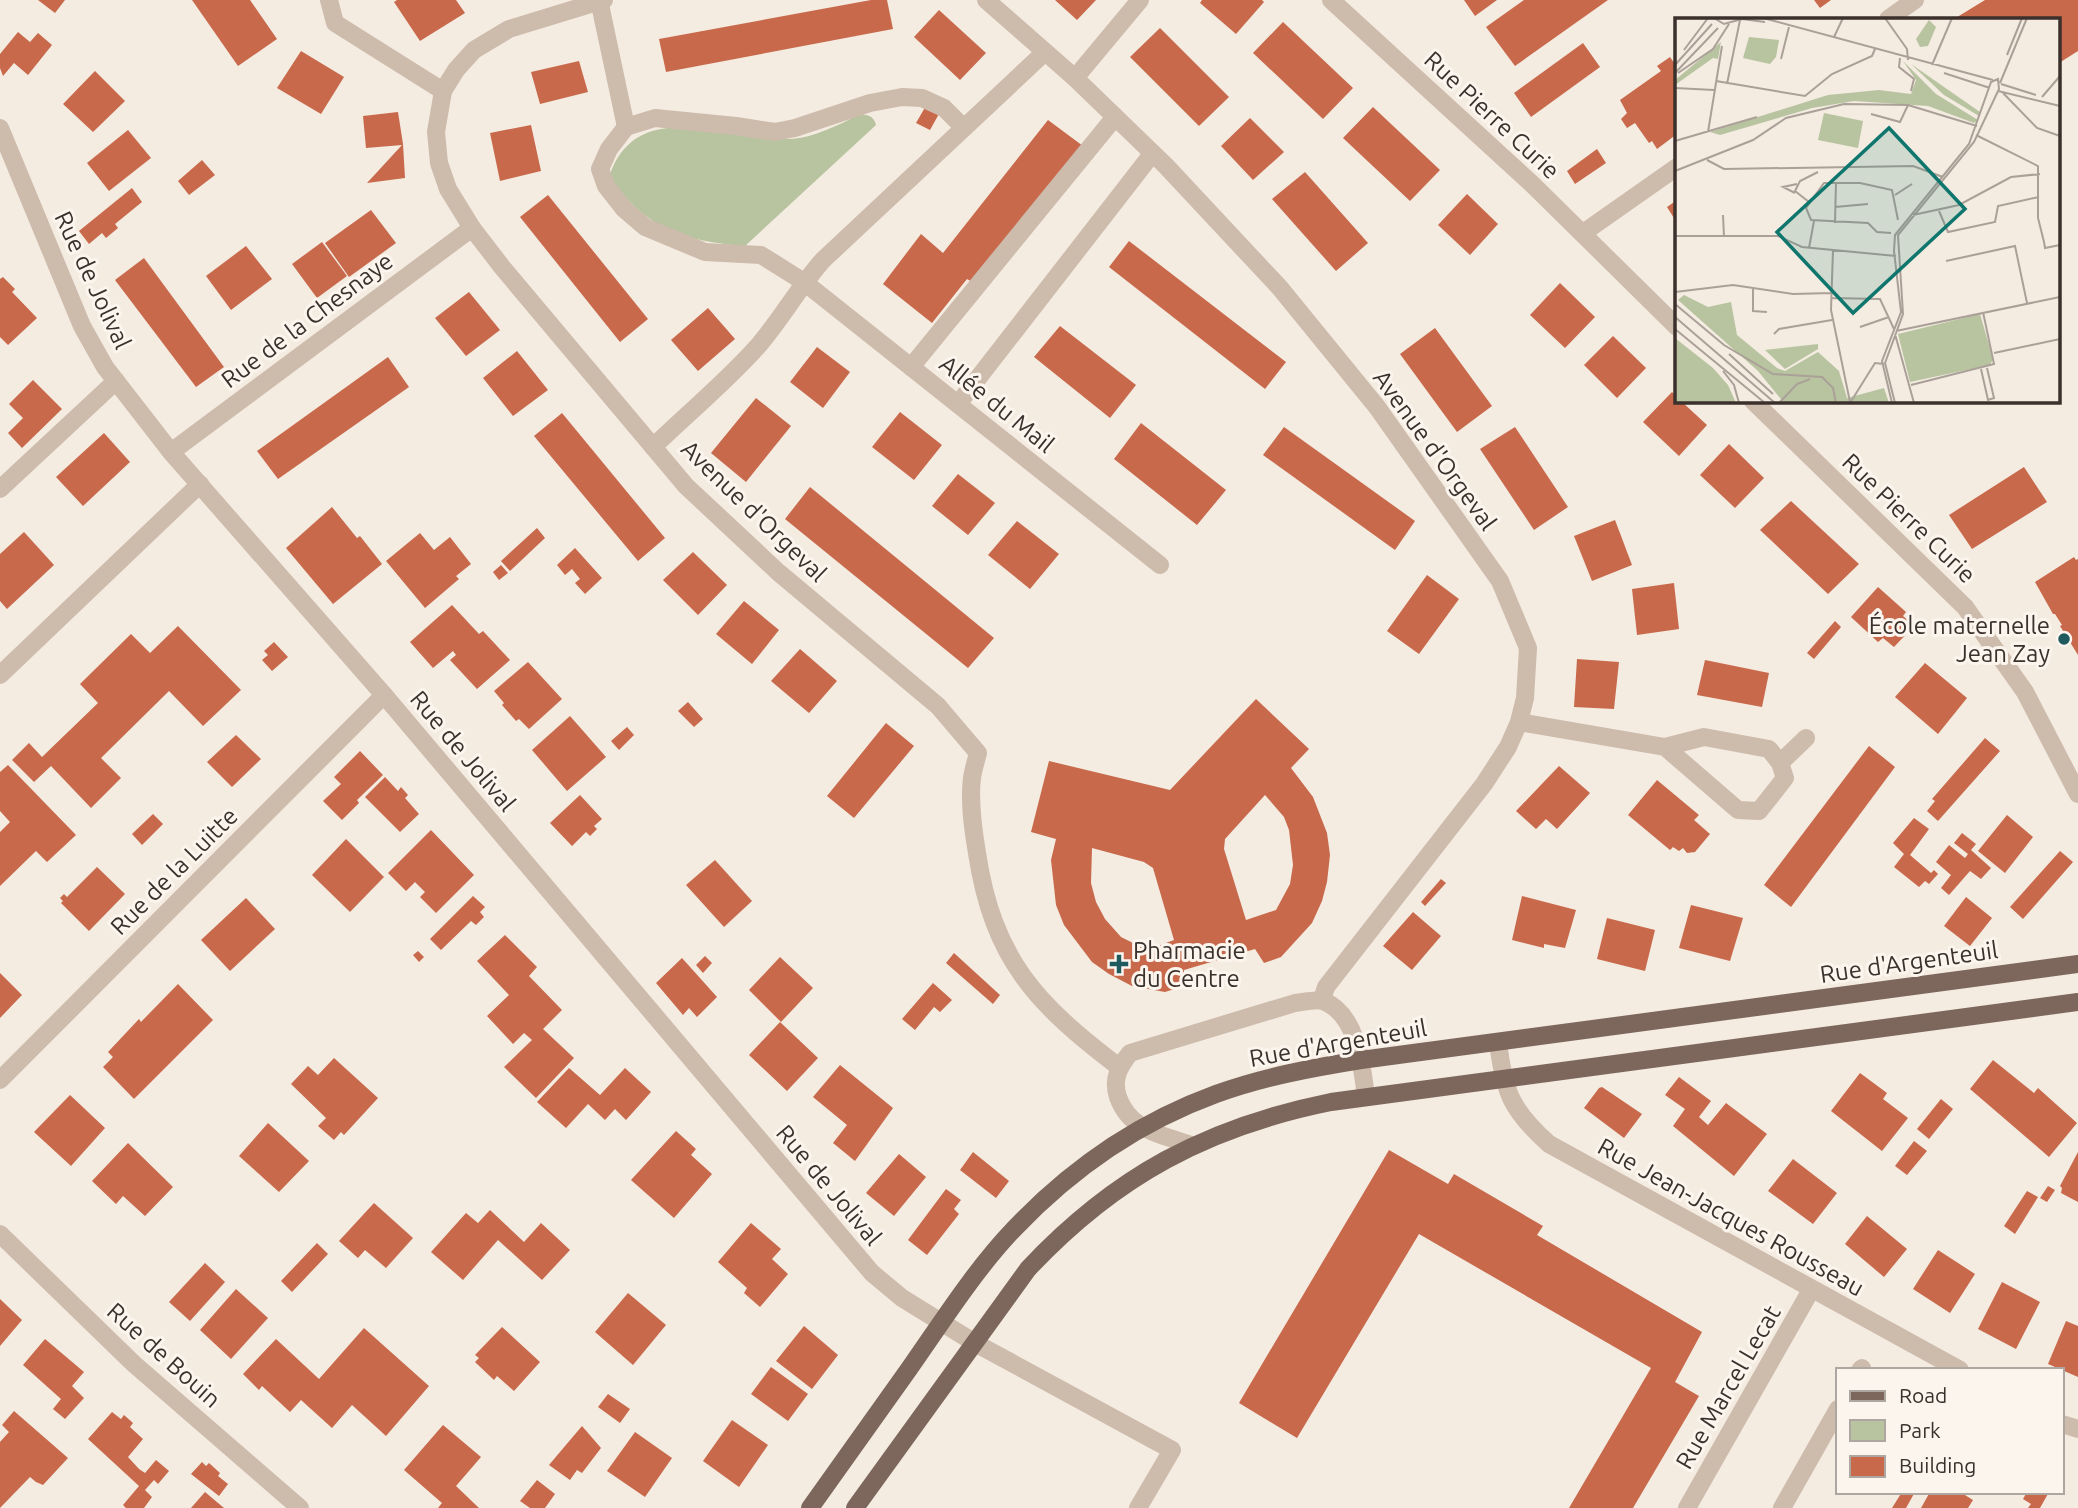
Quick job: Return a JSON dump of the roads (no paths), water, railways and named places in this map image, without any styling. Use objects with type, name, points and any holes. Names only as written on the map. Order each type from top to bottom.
[{"type":"main road","name":"Rue d'Argenteuil","points":[[810,1508],[941,1322],[1012,1231],[1066,1180],[1143,1128],[1214,1095],[1282,1073],[1361,1060],[2078,964]]},
{"type":"main road","points":[[855,1508],[1021,1278],[1053,1243],[1081,1218],[1125,1186],[1172,1154],[1191,1145],[1256,1119],[1318,1104],[2078,1002]]},
{"type":"street","points":[[329,0],[335,23],[443,92]]},
{"type":"street","points":[[601,0],[626,127],[655,118],[736,125],[775,132],[870,103],[902,97],[922,98],[944,108],[964,128]]},
{"type":"street","name":"Avenue d'Orgeval","points":[[601,0],[509,29],[474,50],[456,70],[443,92],[436,132],[439,163],[448,189],[472,228],[653,447],[716,516],[778,572],[938,706],[978,753],[972,778],[974,830],[981,876],[992,920],[1011,962],[1040,1000],[1119,1067]]},
{"type":"street","name":"Avenue d'Orgeval","points":[[986,0],[1075,78],[1152,153],[1280,288],[1377,407],[1500,582],[1528,648],[1525,698],[1519,722],[1508,747],[1484,784],[1326,987],[1322,1000]]},
{"type":"street","points":[[1075,78],[1140,0]]},
{"type":"street","name":"Rue Pierre Curie","points":[[1331,0],[1532,184],[1675,325]]},
{"type":"street","points":[[1889,18],[1915,0]]},
{"type":"street","points":[[653,447],[756,348],[804,282],[824,260],[1045,52]]},
{"type":"street","points":[[911,367],[1115,117]]},
{"type":"street","name":"Allée du Mail","points":[[626,127],[608,149],[600,169],[606,186],[624,209],[645,226],[675,241],[705,252],[761,255],[804,282],[1160,565]]},
{"type":"street","name":"Rue de Jolival","points":[[0,128],[82,326],[116,381],[171,452],[384,695],[872,1273],[902,1298],[975,1343],[1172,1450],[1138,1508]]},
{"type":"street","points":[[958,404],[1152,153]]},
{"type":"street","points":[[1583,233],[1675,168]]},
{"type":"street","name":"Rue de la Chesnaye","points":[[171,452],[472,228]]},
{"type":"street","points":[[0,489],[116,381]]},
{"type":"street","name":"Rue Pierre Curie","points":[[1754,402],[1965,607],[2025,692],[2078,794]]},
{"type":"street","points":[[0,675],[200,484]]},
{"type":"street","name":"Rue de la Luitte","points":[[0,1080],[384,695]]},
{"type":"street","points":[[1519,722],[1665,747],[1704,737],[1769,749],[1780,763],[1785,778],[1759,811],[1738,810],[1665,747]]},
{"type":"street","points":[[1780,763],[1806,738]]},
{"type":"street","points":[[1191,1145],[1143,1128],[1128,1117],[1122,1108],[1115,1087],[1119,1067],[1130,1053],[1296,1003],[1322,1000],[1337,1011],[1354,1033],[1366,1097]]},
{"type":"street","points":[[1498,1042],[1503,1080]]},
{"type":"street","name":"Rue Jean-Jacques Rousseau","points":[[1503,1080],[1514,1105],[1528,1126],[1549,1144],[1955,1368]]},
{"type":"street","name":"Rue de Bouin","points":[[0,1234],[134,1364],[300,1508]]},
{"type":"street","name":"Rue Marcel Lecat","points":[[1687,1508],[1811,1290]]},
{"type":"street","points":[[1782,1508],[1836,1413]]},
{"type":"place","name":"École maternelle Jean Zay","points":[[2064,639]]},
{"type":"place","name":"Pharmacie du Centre","points":[[1119,964]]}]
